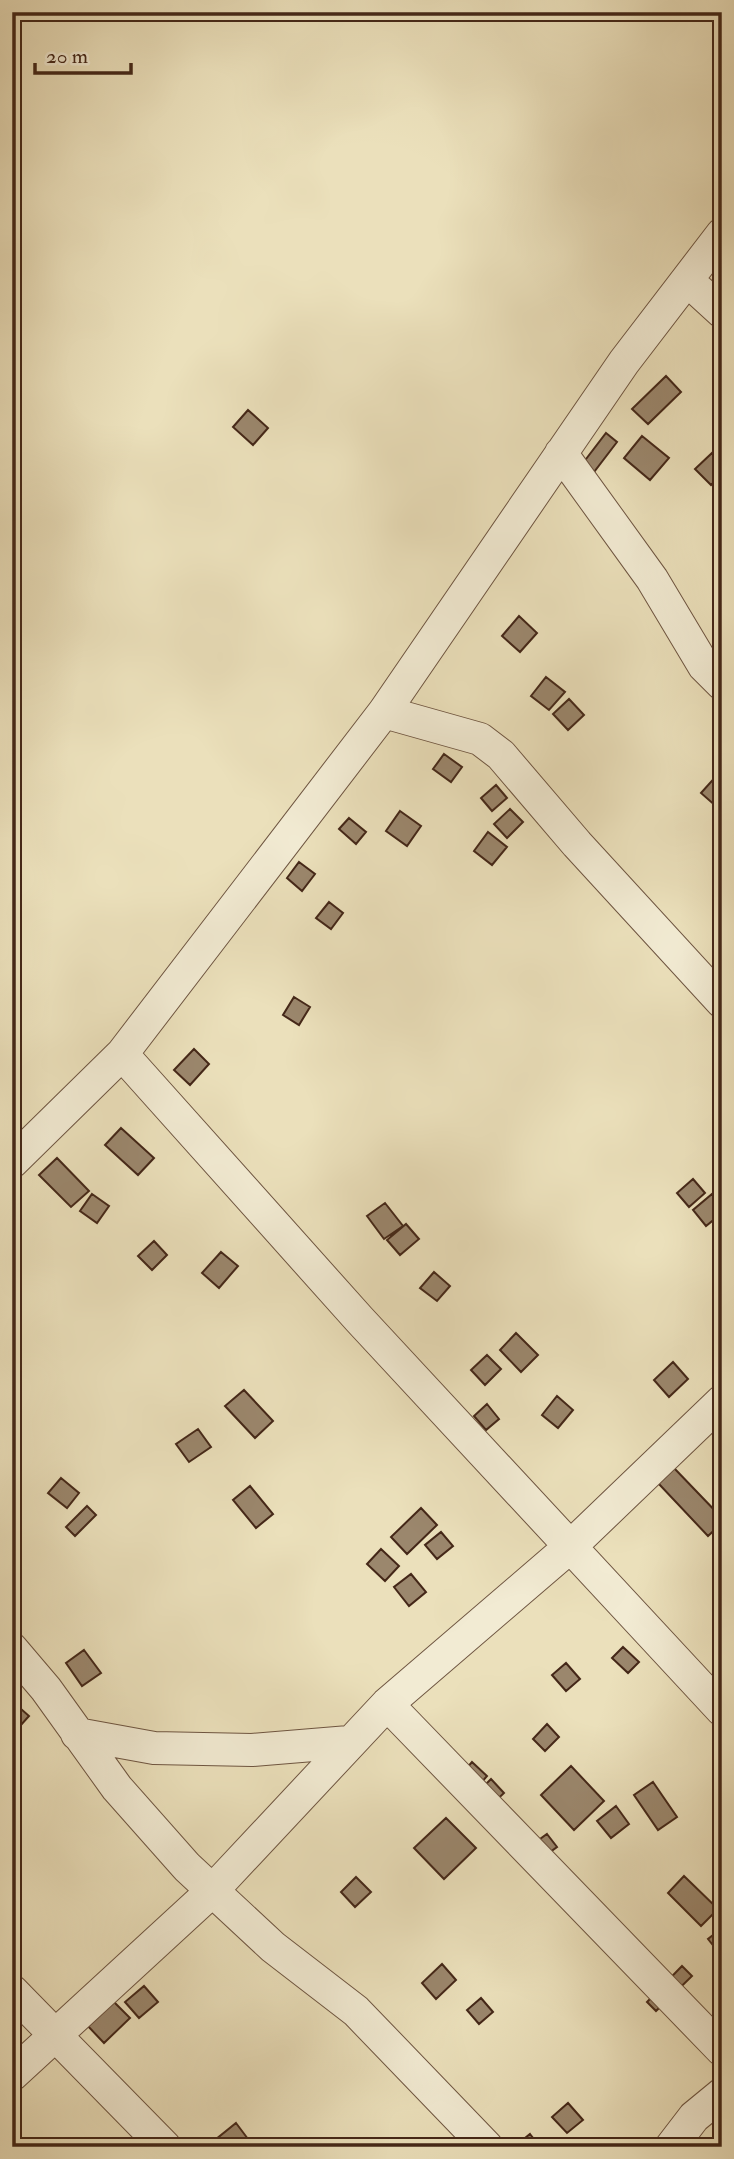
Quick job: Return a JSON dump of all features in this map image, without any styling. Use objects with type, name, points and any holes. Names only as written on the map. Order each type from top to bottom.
[{"type":"street","points":[[12,1162],[122,1054],[384,712],[624,362],[722,234]]},
{"type":"street","points":[[687,280],[722,312]]},
{"type":"street","points":[[561,453],[652,579],[704,666],[722,684]]},
{"type":"street","points":[[384,712],[480,740],[501,755],[577,845],[722,1002]]},
{"type":"street","points":[[122,1054],[359,1319],[722,1710]]},
{"type":"street","points":[[12,2075],[211,1892],[387,1704],[571,1546],[722,1401]]},
{"type":"street","points":[[12,1649],[46,1689],[117,1788],[211,1892],[273,1947],[356,2011],[487,2147]]},
{"type":"street","points":[[387,1704],[722,2050]]},
{"type":"street","points":[[77,1734],[154,1748],[252,1750],[349,1742]]},
{"type":"street","points":[[12,1991],[165,2147]]},
{"type":"street","points":[[670,2147],[694,2117],[722,2094]]},
{"type":"building","points":[[666,376],[681,392],[648,424],[632,409]]},
{"type":"building","points":[[248,410],[268,428],[253,445],[233,427]]},
{"type":"building","points":[[606,433],[617,442],[594,472],[583,463]]},
{"type":"building","points":[[642,436],[669,458],[650,480],[624,458]]},
{"type":"building","points":[[712,453],[722,463],[722,474],[711,485],[695,469]]},
{"type":"building","points":[[519,616],[537,633],[520,652],[502,636]]},
{"type":"building","points":[[546,677],[565,692],[549,710],[531,696]]},
{"type":"building","points":[[569,699],[584,715],[568,730],[553,714]]},
{"type":"building","points":[[444,754],[462,767],[451,782],[433,769]]},
{"type":"building","points":[[718,774],[722,777],[722,804],[718,808],[701,793]]},
{"type":"building","points":[[496,785],[507,798],[492,811],[481,798]]},
{"type":"building","points":[[510,809],[523,822],[507,838],[494,824]]},
{"type":"building","points":[[400,811],[421,826],[407,846],[386,831]]},
{"type":"building","points":[[349,818],[366,832],[356,844],[339,829]]},
{"type":"building","points":[[488,832],[507,847],[492,865],[474,851]]},
{"type":"building","points":[[299,862],[315,874],[302,891],[287,878]]},
{"type":"building","points":[[329,902],[343,913],[331,929],[316,918]]},
{"type":"building","points":[[294,997],[310,1007],[299,1025],[283,1015]]},
{"type":"building","points":[[194,1049],[209,1064],[190,1085],[174,1070]]},
{"type":"building","points":[[121,1128],[154,1158],[138,1175],[105,1145]]},
{"type":"building","points":[[57,1158],[89,1191],[71,1207],[39,1175]]},
{"type":"building","points":[[693,1179],[705,1193],[689,1207],[677,1193]]},
{"type":"building","points":[[92,1194],[109,1206],[97,1223],[80,1211]]},
{"type":"building","points":[[712,1194],[722,1207],[722,1213],[706,1226],[693,1210]]},
{"type":"building","points":[[385,1203],[403,1226],[384,1239],[367,1216]]},
{"type":"building","points":[[406,1224],[419,1239],[400,1255],[387,1240]]},
{"type":"building","points":[[154,1241],[167,1255],[152,1270],[138,1256]]},
{"type":"building","points":[[221,1252],[238,1266],[219,1288],[202,1273]]},
{"type":"building","points":[[434,1272],[450,1286],[437,1301],[420,1288]]},
{"type":"building","points":[[516,1333],[538,1355],[521,1372],[500,1350]]},
{"type":"building","points":[[487,1355],[501,1369],[485,1385],[471,1370]]},
{"type":"building","points":[[673,1362],[688,1379],[669,1397],[654,1380]]},
{"type":"building","points":[[244,1390],[273,1421],[255,1438],[225,1406]]},
{"type":"building","points":[[557,1396],[573,1410],[558,1428],[542,1415]]},
{"type":"building","points":[[487,1404],[499,1419],[486,1430],[474,1416]]},
{"type":"building","points":[[722,1422],[722,1437],[714,1429]]},
{"type":"building","points":[[198,1429],[211,1447],[189,1462],[176,1444]]},
{"type":"building","points":[[674,1468],[722,1518],[722,1523],[708,1536],[658,1483]]},
{"type":"building","points":[[61,1478],[79,1493],[67,1508],[48,1493]]},
{"type":"building","points":[[250,1486],[273,1514],[256,1528],[233,1500]]},
{"type":"building","points":[[87,1506],[96,1515],[75,1536],[66,1527]]},
{"type":"building","points":[[421,1508],[437,1525],[407,1554],[391,1537]]},
{"type":"building","points":[[441,1532],[453,1546],[437,1559],[425,1545]]},
{"type":"building","points":[[381,1549],[399,1566],[385,1581],[367,1564]]},
{"type":"building","points":[[411,1574],[426,1592],[409,1606],[394,1587]]},
{"type":"building","points":[[623,1647],[639,1662],[628,1673],[612,1658]]},
{"type":"building","points":[[84,1650],[101,1673],[82,1686],[66,1663]]},
{"type":"building","points":[[566,1663],[580,1679],[566,1691],[552,1675]]},
{"type":"building","points":[[12,1701],[29,1716],[12,1735]]},
{"type":"building","points":[[547,1724],[559,1737],[545,1751],[533,1739]]},
{"type":"building","points":[[472,1762],[487,1776],[475,1790],[460,1776]]},
{"type":"building","points":[[571,1766],[604,1801],[574,1830],[541,1795]]},
{"type":"building","points":[[491,1779],[504,1793],[488,1808],[475,1795]]},
{"type":"building","points":[[653,1782],[677,1817],[658,1830],[634,1795]]},
{"type":"building","points":[[616,1806],[629,1824],[611,1838],[597,1821]]},
{"type":"building","points":[[446,1818],[476,1848],[444,1879],[414,1848]]},
{"type":"building","points":[[547,1834],[557,1847],[539,1860],[529,1847]]},
{"type":"building","points":[[684,1876],[718,1909],[701,1926],[668,1893]]},
{"type":"building","points":[[356,1877],[371,1892],[355,1907],[341,1892]]},
{"type":"building","points":[[722,1928],[722,1952],[720,1954],[708,1939]]},
{"type":"building","points":[[442,1964],[456,1980],[436,1999],[422,1983]]},
{"type":"building","points":[[682,1966],[692,1976],[656,2011],[647,2002]]},
{"type":"building","points":[[144,1986],[158,2002],[139,2018],[125,2002]]},
{"type":"building","points":[[110,1998],[130,2018],[104,2043],[85,2023]]},
{"type":"building","points":[[481,1998],[493,2012],[479,2024],[467,2010]]},
{"type":"building","points":[[568,2103],[583,2120],[567,2133],[552,2117]]},
{"type":"building","points":[[236,2123],[248,2139],[239,2147],[221,2147],[215,2140]]},
{"type":"building","points":[[530,2134],[540,2147],[514,2147]]}]
